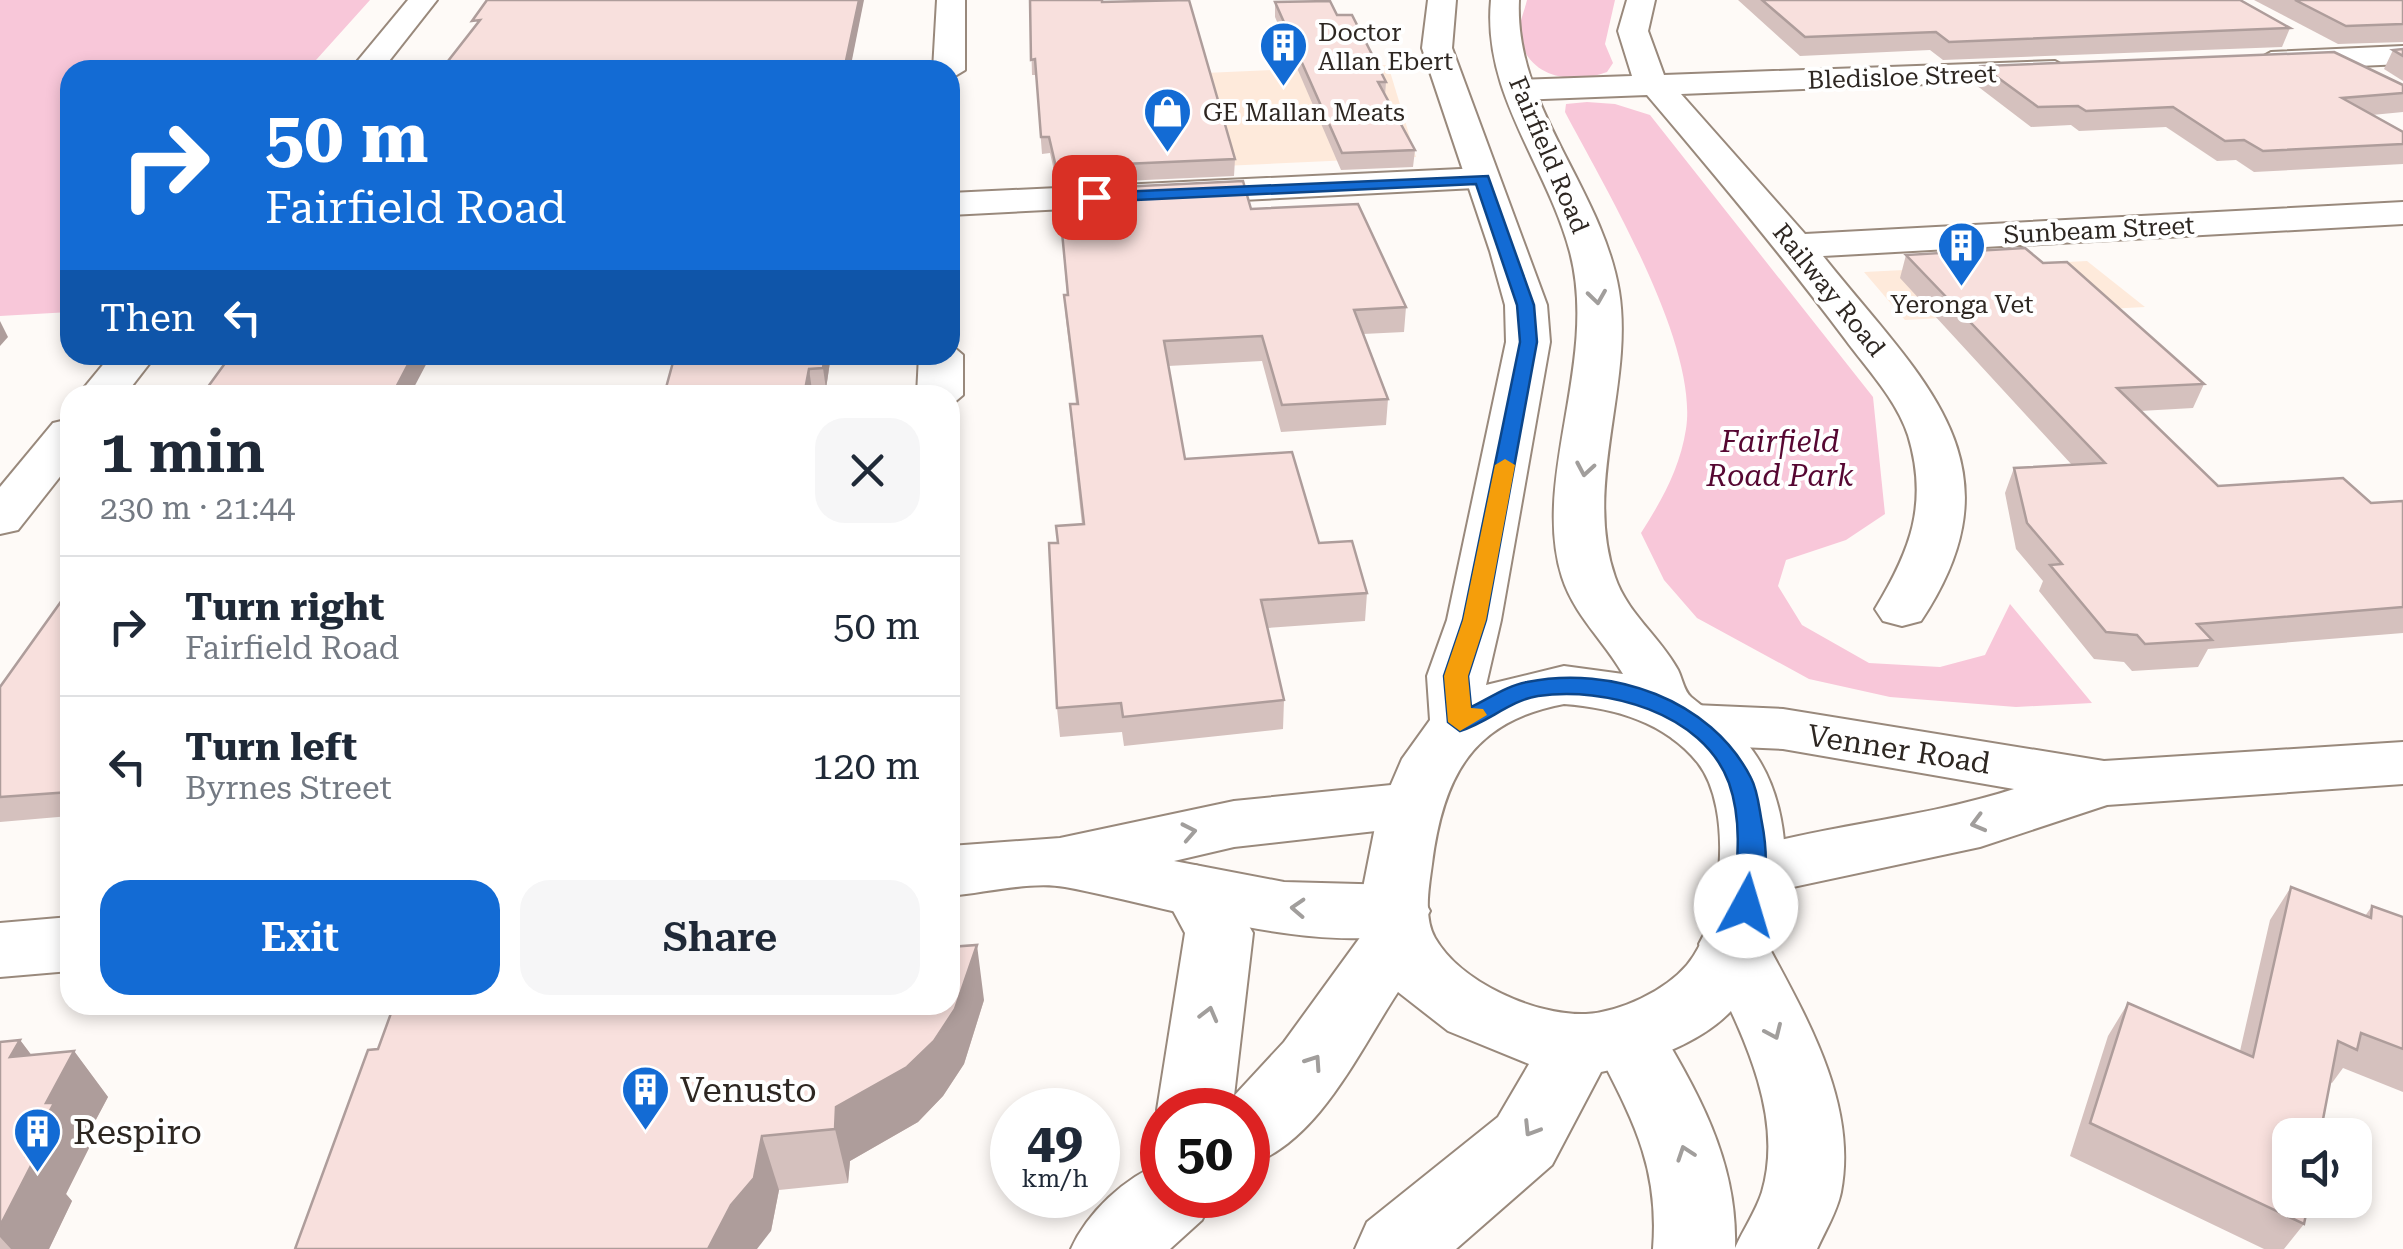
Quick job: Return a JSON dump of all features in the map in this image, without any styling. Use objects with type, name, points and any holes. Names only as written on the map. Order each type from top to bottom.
[{"type":"street","points":[[374,60],[423,0]]},
{"type":"street","points":[[949,60],[951,0]]},
{"type":"street","points":[[1442,0],[1437,48],[1526,305],[1528,342],[1474,620],[1456,676],[1460,722]]},
{"type":"street","name":"Fairfield Road","points":[[1504,0],[1503,34],[1520,90],[1579,222],[1598,298],[1602,373],[1581,496],[1584,563],[1601,607],[1648,666],[1678,716]]},
{"type":"street","name":"Railway Road","points":[[1641,0],[1633,30],[1640,58],[1656,87],[1795,246],[1894,370],[1931,435],[1941,523],[1929,563],[1902,609]]},
{"type":"street","points":[[2287,33],[2386,86]]},
{"type":"street","points":[[2246,62],[2403,56]]},
{"type":"street","name":"Bledisloe Street","points":[[1520,90],[2093,68]]},
{"type":"street","points":[[960,204],[1482,179]]},
{"type":"street","name":"Sunbeam Street","points":[[1795,246],[2403,213]]},
{"type":"street","points":[[109,385],[126,365]]},
{"type":"street","points":[[0,519],[60,445]]},
{"type":"street","points":[[1602,686],[1678,716],[1721,750],[1741,782],[1752,844],[1752,871],[1746,906],[1733,944],[1713,984],[1674,1015],[1603,1040],[1517,1030],[1464,1007],[1419,970],[1397,924],[1396,883],[1412,805],[1434,751],[1460,722],[1528,689],[1602,686]]},
{"type":"street","name":"Venner Road","points":[[1678,716],[1783,729],[2104,783],[2403,763]]},
{"type":"street","name":"Venner Road","points":[[1752,871],[1858,846],[1980,824],[2104,783]]},
{"type":"street","points":[[960,870],[1060,862],[1234,824],[1412,805]]},
{"type":"street","points":[[1060,862],[1284,908],[1397,924]]},
{"type":"street","points":[[1195,890],[1219,933],[1214,993],[1206,1017],[1198,1088]]},
{"type":"street","points":[[1270,1110],[1305,1076],[1397,924]]},
{"type":"street","points":[[1733,944],[1780,1044],[1806,1143],[1801,1193],[1775,1249]]},
{"type":"street","points":[[0,950],[60,945]]},
{"type":"street","points":[[1396,1249],[1525,1141],[1603,1040]]},
{"type":"street","points":[[1603,1040],[1668,1110],[1687,1154],[1697,1194],[1694,1249]]},
{"type":"street","points":[[1112,1249],[1148,1218]]},
{"type":"shaded area","points":[[1388,65],[1416,157],[1116,171],[1205,73]]},
{"type":"shaded area","points":[[2087,261],[2145,307],[1905,320],[1864,272]]},
{"type":"green space","points":[[0,0],[370,0],[316,60],[60,60],[60,313],[0,316]]},
{"type":"green space","points":[[1527,0],[1615,0],[1605,44],[1613,63],[1607,72],[1565,77],[1551,74],[1530,59],[1519,32]]},
{"type":"green space","name":"Fairfield Road Park","points":[[1566,104],[1615,104],[1650,115],[1873,397],[1885,514],[1846,540],[1786,560],[1778,586],[1802,625],[1869,663],[1940,667],[1985,655],[2010,604],[2092,703],[2016,707],[1890,697],[1809,679],[1697,618],[1664,580],[1641,533],[1675,470],[1686,429],[1686,394],[1664,311],[1624,223],[1565,112]]},
{"type":"building","points":[[487,0],[859,0],[846,60],[449,60],[480,20],[472,21]]},
{"type":"building","points":[[1030,0],[1189,0],[1235,159],[1056,167],[1049,137],[1041,137],[1035,59],[1031,60]]},
{"type":"building","points":[[1762,0],[2240,0],[2290,28],[1949,42],[1936,32],[1805,37]]},
{"type":"building","points":[[2295,0],[2403,0],[2403,24],[2346,26]]},
{"type":"building","points":[[1330,1],[1337,15],[1352,15],[1386,82],[1378,82],[1415,150],[1342,153],[1275,2]]},
{"type":"building","points":[[2334,52],[2403,85],[2403,93],[2342,98],[2403,132],[2403,144],[2263,151],[2244,140],[2225,141],[2173,107],[2086,111],[2078,106],[2038,107],[1982,66]]},
{"type":"building","points":[[1243,181],[1251,209],[1358,204],[1406,307],[1354,310],[1388,399],[1282,405],[1262,336],[1164,341],[1185,459],[1292,452],[1319,543],[1352,541],[1367,593],[1261,600],[1284,700],[1123,717],[1121,703],[1057,708],[1049,543],[1058,543],[1056,526],[1084,524],[1070,404],[1078,404],[1064,295],[1068,295],[1058,190]]},
{"type":"building","points":[[2025,248],[2043,263],[2067,262],[2204,384],[2117,388],[2218,486],[2343,478],[2371,503],[2403,501],[2403,607],[2197,624],[2212,640],[2145,644],[2137,635],[2106,632],[2050,565],[2062,564],[2027,523],[2014,468],[2105,463],[1906,255]]},
{"type":"building","points":[[224,365],[408,365],[397,385],[209,385]]},
{"type":"building","points":[[672,365],[823,365],[809,369],[806,385],[667,385]]},
{"type":"building","points":[[60,603],[60,793],[0,797],[0,687]]},
{"type":"building","points":[[2291,887],[2371,918],[2372,906],[2403,917],[2403,1049],[2361,1033],[2357,1050],[2338,1041],[2323,1118],[2272,1118],[2272,1209],[2090,1123],[2128,1003],[2253,1057]]},
{"type":"building","name":"Venusto","points":[[977,945],[960,994],[960,946]]},
{"type":"building","name":"Venusto","points":[[390,1015],[951,1015],[934,1041],[907,1067],[836,1107],[835,1129],[762,1136],[754,1178],[731,1205],[708,1249],[295,1249],[368,1050],[378,1049]]},
{"type":"building","points":[[20,1040],[10,1057],[74,1051],[46,1103],[54,1103],[26,1156],[36,1156],[0,1226],[0,1042]]},
{"type":"slow traffic","points":[[1475,715],[1460,722],[1456,676],[1474,620],[1505,465]]},
{"type":"place","name":"Doctor Allan Ebert","points":[[1283,88]]},
{"type":"place","name":"GE Mallan Meats","points":[[1168,154]]},
{"type":"place","name":"Yeronga Vet","points":[[1962,288]]},
{"type":"place","name":"Venusto","points":[[645,1132]]},
{"type":"place","name":"Respiro","points":[[38,1174]]},
{"type":"route","points":[[1094,197],[1482,179],[1526,305],[1528,342],[1474,620],[1456,676],[1460,722],[1528,689],[1602,686],[1664,706],[1694,725],[1721,750],[1741,782],[1752,844],[1746,906]]}]
